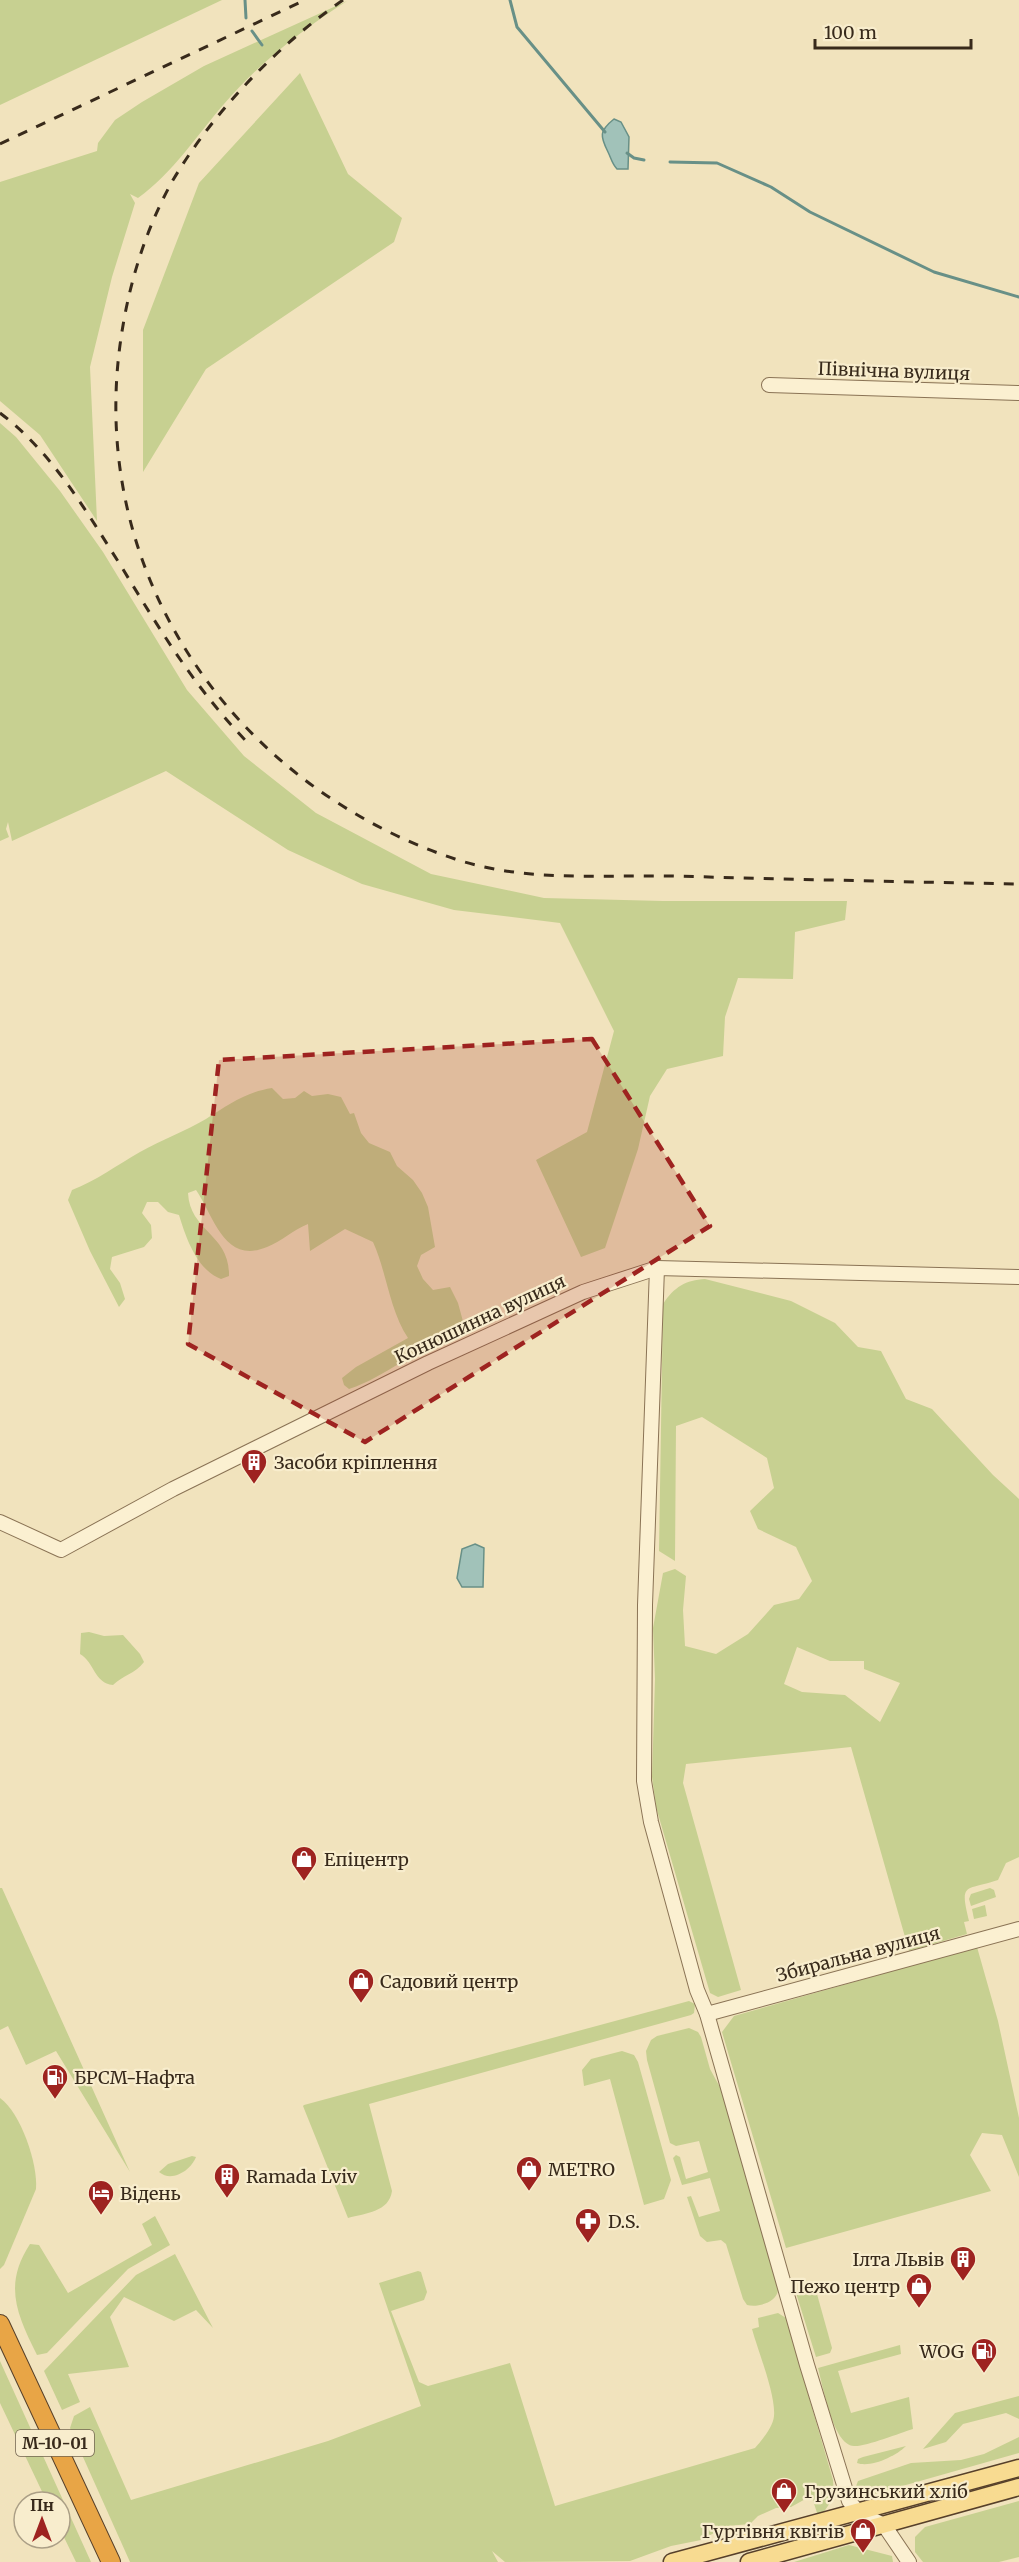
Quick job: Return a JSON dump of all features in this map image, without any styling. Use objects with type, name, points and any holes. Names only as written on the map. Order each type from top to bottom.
[{"type":"highway","name":"М-10-01","points":[[0,2324],[111,2562]]},
{"type":"main road","points":[[672,2562],[1019,2468]]},
{"type":"main road","points":[[749,2562],[1019,2487]]},
{"type":"street","name":"Північна вулиця","points":[[769,385],[1019,393]]},
{"type":"street","name":"Конюшинна вулиця","points":[[0,1522],[61,1550],[179,1486],[428,1363],[583,1292],[657,1268],[1019,1277]]},
{"type":"street","points":[[657,1268],[645,1605],[644,1781],[651,1822],[697,1990],[707,2014],[849,2501],[859,2513],[884,2525],[909,2562]]},
{"type":"street","name":"Збиральна вулиця","points":[[707,2014],[1019,1929]]},
{"type":"highlighted area","points":[[592,1039],[710,1226],[365,1442],[188,1344],[219,1060]]},
{"type":"green space","points":[[0,0],[222,0],[0,105]]},
{"type":"green space","points":[[347,1],[298,35],[252,74],[173,166],[151,188],[138,198],[130,194],[135,203],[112,277],[90,367],[97,521],[40,435],[0,401],[0,182],[97,151],[98,143],[115,120],[142,102],[204,66]]},
{"type":"green space","points":[[300,73],[348,174],[402,218],[394,242],[206,369],[143,472],[143,330],[199,183]]},
{"type":"green space","points":[[0,423],[16,437],[60,491],[103,552],[187,690],[244,756],[316,813],[431,874],[544,898],[663,901],[847,901],[845,920],[795,932],[793,979],[738,978],[725,1017],[723,1056],[667,1069],[650,1096],[638,1149],[605,1248],[581,1257],[536,1160],[587,1132],[614,1031],[560,923],[454,910],[362,884],[288,850],[166,771],[12,841],[8,822],[6,829],[9,837],[0,841]]},
{"type":"green space","points":[[272,1088],[283,1099],[295,1098],[304,1091],[312,1096],[328,1094],[341,1097],[350,1114],[354,1113],[361,1133],[369,1143],[390,1152],[397,1166],[413,1180],[428,1207],[435,1247],[421,1255],[417,1266],[423,1279],[433,1290],[450,1287],[458,1303],[464,1325],[455,1337],[426,1348],[363,1384],[349,1389],[344,1385],[342,1378],[356,1367],[408,1338],[396,1315],[373,1242],[345,1229],[310,1251],[308,1224],[267,1247],[252,1251],[240,1249],[230,1244],[222,1235],[196,1190],[188,1193],[190,1206],[195,1217],[217,1242],[228,1262],[229,1276],[221,1279],[213,1275],[199,1261],[189,1243],[179,1215],[168,1212],[158,1202],[147,1202],[142,1213],[151,1225],[152,1238],[144,1247],[112,1257],[110,1269],[120,1283],[125,1299],[119,1307],[90,1251],[68,1200],[72,1190],[140,1152],[238,1100]]},
{"type":"green space","points":[[705,1279],[791,1301],[835,1323],[858,1347],[881,1351],[906,1399],[932,1409],[993,1475],[1019,1499],[1019,1857],[1006,1863],[998,1880],[972,1887],[965,1893],[969,1921],[964,1922],[967,1934],[909,1951],[851,1747],[686,1764],[683,1783],[741,1990],[718,1997],[710,1993],[656,1807],[652,1777],[655,1679],[653,1628],[663,1573],[675,1569],[686,1576],[683,1610],[685,1646],[716,1654],[748,1634],[774,1605],[799,1599],[812,1581],[796,1547],[758,1529],[750,1511],[774,1488],[767,1458],[702,1417],[676,1426],[675,1561],[659,1551],[663,1304],[681,1286]],"holes":[[[797,1647],[830,1661],[864,1661],[864,1669],[900,1683],[880,1722],[845,1695],[802,1692],[784,1684]]]},
{"type":"green space","points":[[89,1632],[104,1636],[123,1635],[144,1662],[113,1685],[102,1681],[89,1662],[80,1654],[81,1633]]},
{"type":"green space","points":[[0,1888],[2,1888],[130,2172],[56,2051],[26,2065],[8,2026],[0,2030]]},
{"type":"green space","points":[[990,1888],[994,1890],[996,1897],[971,1906],[969,1899],[971,1894]]},
{"type":"green space","points":[[985,1905],[987,1916],[974,1919],[972,1909]]},
{"type":"green space","points":[[977,1947],[998,2021],[1019,2118],[1019,2177],[1002,2135],[982,2133],[970,2155],[991,2191],[786,2248],[722,2032],[734,2016]]},
{"type":"green space","points":[[689,2001],[695,2004],[694,2013],[691,2015],[369,2104],[392,2191],[390,2198],[382,2207],[348,2218],[304,2105]]},
{"type":"green space","points":[[689,2028],[698,2032],[701,2037],[710,2069],[721,2089],[778,2290],[771,2301],[761,2305],[747,2305],[743,2299],[726,2244],[721,2240],[707,2242],[700,2236],[687,2197],[691,2196],[699,2217],[720,2211],[710,2178],[682,2185],[673,2158],[676,2155],[680,2157],[686,2179],[708,2172],[699,2141],[676,2146],[670,2143],[647,2060],[646,2051],[651,2040],[657,2036]]},
{"type":"green space","points":[[622,2051],[634,2055],[638,2062],[671,2180],[664,2199],[644,2205],[610,2079],[584,2086],[582,2070],[591,2059]]},
{"type":"green space","points":[[0,2098],[15,2115],[27,2140],[34,2166],[36,2189],[4,2265],[0,2269]]},
{"type":"green space","points":[[192,2156],[196,2157],[194,2162],[180,2174],[170,2176],[159,2172],[168,2164]]},
{"type":"green space","points":[[155,2216],[170,2245],[128,2269],[47,2353],[37,2355],[19,2313],[15,2287],[17,2273],[30,2244],[39,2245],[68,2293],[152,2245],[142,2224]]},
{"type":"green space","points":[[175,2254],[213,2328],[196,2310],[174,2321],[124,2297],[110,2317],[129,2367],[68,2374],[80,2402],[62,2410],[44,2371],[136,2275]]},
{"type":"green space","points":[[421,2272],[427,2292],[424,2300],[391,2311],[419,2382],[428,2386],[510,2363],[555,2506],[755,2448],[772,2425],[774,2407],[770,2385],[752,2329],[759,2327],[758,2318],[778,2313],[786,2318],[833,2480],[834,2497],[821,2516],[818,2516],[809,2488],[809,2497],[791,2507],[776,2508],[758,2516],[750,2524],[727,2526],[701,2540],[671,2546],[630,2561],[505,2562],[492,2551],[498,2562],[130,2562],[70,2428],[74,2416],[90,2407],[131,2500],[328,2441],[421,2406],[379,2283]]},
{"type":"green space","points":[[815,2287],[832,2348],[830,2353],[816,2357],[796,2293]]},
{"type":"green space","points":[[900,2345],[901,2354],[838,2371],[851,2413],[909,2397],[913,2429],[866,2444],[854,2446],[847,2443],[835,2426],[818,2368]]},
{"type":"green space","points":[[0,2361],[58,2490],[41,2490],[0,2403]]},
{"type":"green space","points":[[1019,2396],[1019,2419],[1006,2413],[963,2424],[946,2442],[923,2449],[955,2413]]},
{"type":"green space","points":[[1019,2437],[1019,2453],[867,2496],[861,2496],[855,2489],[858,2481],[911,2463],[961,2460],[984,2454]]},
{"type":"green space","points":[[906,2446],[883,2460],[869,2464],[857,2463],[858,2459],[863,2457]]},
{"type":"green space","points":[[1019,2501],[1019,2557],[999,2562],[923,2562],[915,2552],[915,2537],[925,2527]]},
{"type":"green space","points":[[72,2520],[91,2562],[76,2562],[70,2550],[72,2550]]},
{"type":"green space","points":[[849,2545],[892,2556],[893,2562],[794,2562]]},
{"type":"water","points":[[614,119],[621,122],[629,137],[628,169],[617,169],[603,142],[603,130]]},
{"type":"water","points":[[475,1544],[484,1548],[483,1587],[462,1587],[457,1578],[462,1549]]},
{"type":"waterway","points":[[245,0],[246,18]]},
{"type":"waterway","points":[[510,0],[517,27],[605,132]]},
{"type":"waterway","points":[[252,31],[262,45]]},
{"type":"waterway","points":[[627,153],[634,158],[644,160]]},
{"type":"waterway","points":[[670,162],[717,163],[771,187],[810,212],[934,272],[1019,297]]},
{"type":"railway","points":[[0,144],[305,0]]},
{"type":"railway","points":[[343,0],[318,18],[271,59],[227,105],[189,154],[163,198],[155,217],[140,256],[129,297],[121,338],[116,425],[127,508],[153,587],[192,659],[243,724],[304,779],[375,825],[455,859],[508,871],[561,876],[670,876],[1019,884]]},
{"type":"railway","points":[[0,413],[36,446],[67,484],[193,678],[245,740]]},
{"type":"place","name":"Засоби кріплення","points":[[254,1485]]},
{"type":"place","name":"Епіцентр","points":[[304,1882]]},
{"type":"place","name":"Садовий центр","points":[[361,2004]]},
{"type":"place","name":"БРСМ-Нафта","points":[[55,2100]]},
{"type":"place","name":"METRO","points":[[529,2192]]},
{"type":"place","name":"Ramada Lviv","points":[[227,2199]]},
{"type":"place","name":"Відень","points":[[101,2216]]},
{"type":"place","name":"D.S.","points":[[588,2244]]},
{"type":"place","name":"Ілта Львів","points":[[963,2282]]},
{"type":"place","name":"Пежо центр","points":[[919,2309]]},
{"type":"place","name":"WOG","points":[[984,2374]]},
{"type":"place","name":"Грузинський хліб","points":[[784,2514]]},
{"type":"place","name":"Гуртівня квітів","points":[[863,2554]]}]
